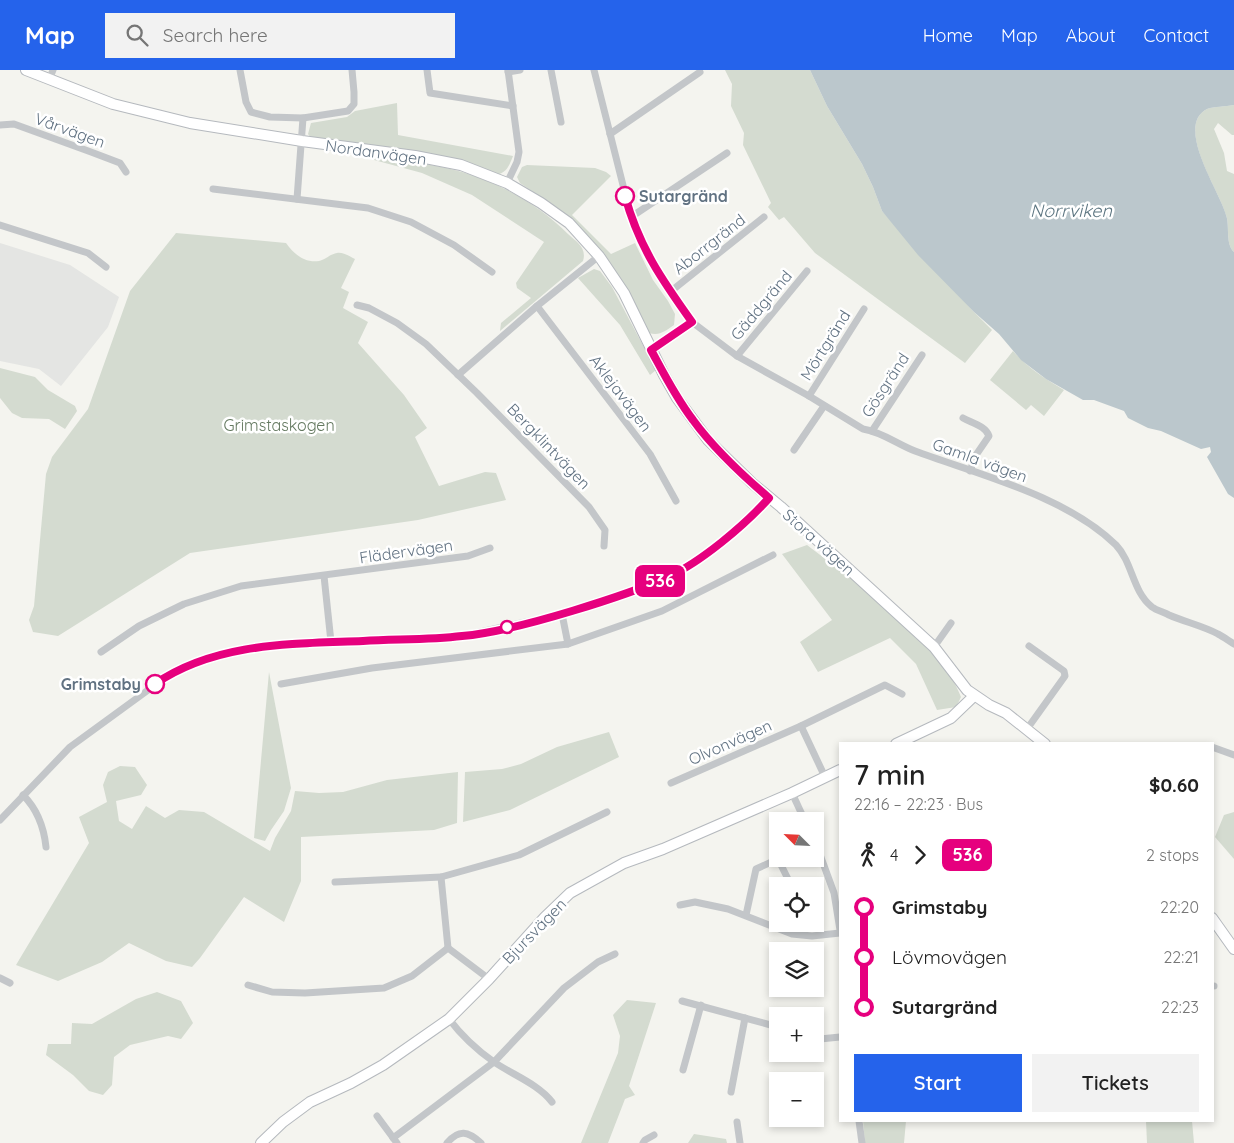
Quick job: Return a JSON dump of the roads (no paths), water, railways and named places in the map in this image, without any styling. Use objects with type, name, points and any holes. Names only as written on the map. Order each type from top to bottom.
[{"type":"street","name":"Nordanvägen","points":[[26,70],[51,75],[112,104],[190,123],[302,141],[415,156],[461,166],[507,183],[541,203],[568,224],[599,256],[624,293],[651,350]]},
{"type":"street","points":[[240,70],[246,102],[251,112],[270,117],[304,118],[348,111],[354,104],[352,70]]},
{"type":"street","points":[[427,70],[430,93],[512,106]]},
{"type":"street","points":[[507,183],[517,162],[518,152],[508,71],[520,70]]},
{"type":"street","points":[[551,70],[561,122]]},
{"type":"street","points":[[594,70],[631,217],[653,265],[692,322],[651,350]]},
{"type":"street","points":[[610,134],[700,72]]},
{"type":"street","points":[[297,199],[304,118]]},
{"type":"street","name":"Vårvägen","points":[[0,125],[14,124],[91,152],[120,163],[126,172]]},
{"type":"street","points":[[631,217],[727,153]]},
{"type":"street","points":[[213,189],[368,208],[411,222],[454,245],[492,272]]},
{"type":"street","name":"Aborrgränd","points":[[670,292],[764,217]]},
{"type":"street","points":[[0,225],[88,253],[106,267]]},
{"type":"street","points":[[458,375],[537,306],[599,256]]},
{"type":"street","name":"Gäddgränd","points":[[737,356],[807,271]]},
{"type":"street","name":"Bergklintvägen","points":[[357,305],[369,308],[398,323],[426,344],[458,375],[589,507],[604,530],[604,546]]},
{"type":"street","name":"Aklejavägen","points":[[537,306],[650,454],[676,501]]},
{"type":"street","name":"Mörtgränd","points":[[809,396],[864,309]]},
{"type":"street","name":"Gamla vägen","points":[[692,322],[737,356],[863,429],[872,431],[912,450],[1008,484],[1059,505],[1089,524],[1118,547],[1129,566],[1138,590],[1152,607],[1218,634],[1234,644]]},
{"type":"street","name":"Stora vägen","points":[[651,350],[677,398],[692,420],[729,462],[934,647],[967,690],[974,696]]},
{"type":"street","name":"Gösgränd","points":[[872,431],[922,355]]},
{"type":"street","points":[[794,450],[824,406]]},
{"type":"street","points":[[963,418],[984,429],[988,432],[989,436],[976,455],[970,471]]},
{"type":"street","points":[[0,820],[70,747],[166,677],[201,660],[248,648],[462,636],[562,614],[625,595],[670,576],[706,555],[769,498]]},
{"type":"street","name":"Flädervägen","points":[[101,652],[139,626],[184,604],[241,586],[468,556],[490,548]]},
{"type":"street","points":[[281,684],[372,668],[568,644],[662,611],[773,555]]},
{"type":"street","points":[[324,576],[331,642]]},
{"type":"street","points":[[562,614],[568,644]]},
{"type":"street","points":[[934,647],[951,623]]},
{"type":"street","points":[[1027,729],[1065,676],[1064,670],[1030,646]]},
{"type":"street","name":"Olvonvägen","points":[[671,783],[801,726],[885,685],[902,694]]},
{"type":"street","points":[[900,742],[951,718],[974,696],[1006,713],[1043,742]]},
{"type":"street","points":[[801,726],[826,777]]},
{"type":"street","points":[[1214,748],[1234,755]]},
{"type":"street","name":"Bjursvägen","points":[[261,1143],[283,1122],[310,1102],[351,1083],[383,1064],[448,1019],[570,893],[624,863],[663,849],[839,770]]},
{"type":"street","points":[[792,793],[801,812]]},
{"type":"street","points":[[23,795],[31,803],[44,831],[46,847]]},
{"type":"street","points":[[335,882],[441,877],[519,855],[607,812]]},
{"type":"street","points":[[746,915],[756,869],[769,863]]},
{"type":"street","points":[[824,866],[834,893],[839,926]]},
{"type":"street","points":[[441,877],[448,948],[489,978]]},
{"type":"street","points":[[680,905],[695,902],[728,909],[792,934],[812,936],[839,932]]},
{"type":"street","points":[[1214,921],[1234,949]]},
{"type":"street","points":[[248,984],[272,992],[384,988],[412,976],[448,948]]},
{"type":"street","points":[[377,1116],[395,1140],[494,1062],[564,988],[598,962],[615,954]]},
{"type":"street","points":[[0,978],[10,983]]},
{"type":"street","points":[[682,1001],[769,1025]]},
{"type":"street","points":[[683,1070],[701,1005]]},
{"type":"street","points":[[731,1092],[745,1018]]},
{"type":"street","points":[[448,1019],[494,1062],[546,1094],[552,1102]]},
{"type":"street","points":[[824,1038],[839,1037]]},
{"type":"street","points":[[737,1122],[740,1143]]},
{"type":"street","points":[[859,1122],[862,1143]]},
{"type":"street","points":[[447,1143],[452,1137],[462,1132],[472,1135],[481,1143]]},
{"type":"street","points":[[643,1143],[654,1135]]},
{"type":"water","name":"Norrviken","points":[[810,70],[1234,70],[1234,105],[1207,109],[1198,117],[1195,129],[1202,159],[1226,215],[1231,249],[1234,252],[1234,498],[1228,494],[1207,457],[1211,452],[1210,447],[1201,449],[1161,431],[1148,428],[1128,418],[1124,411],[1094,400],[1083,400],[1046,379],[1021,360],[999,334],[974,312],[918,255],[882,211],[862,164],[827,106]]},
{"type":"place","name":"Sutargränd","points":[[625,196]]},
{"type":"place","name":"Grimstaby","points":[[155,684]]},
{"type":"park label","name":"Grimstaskogen","points":[[279,425]]}]
